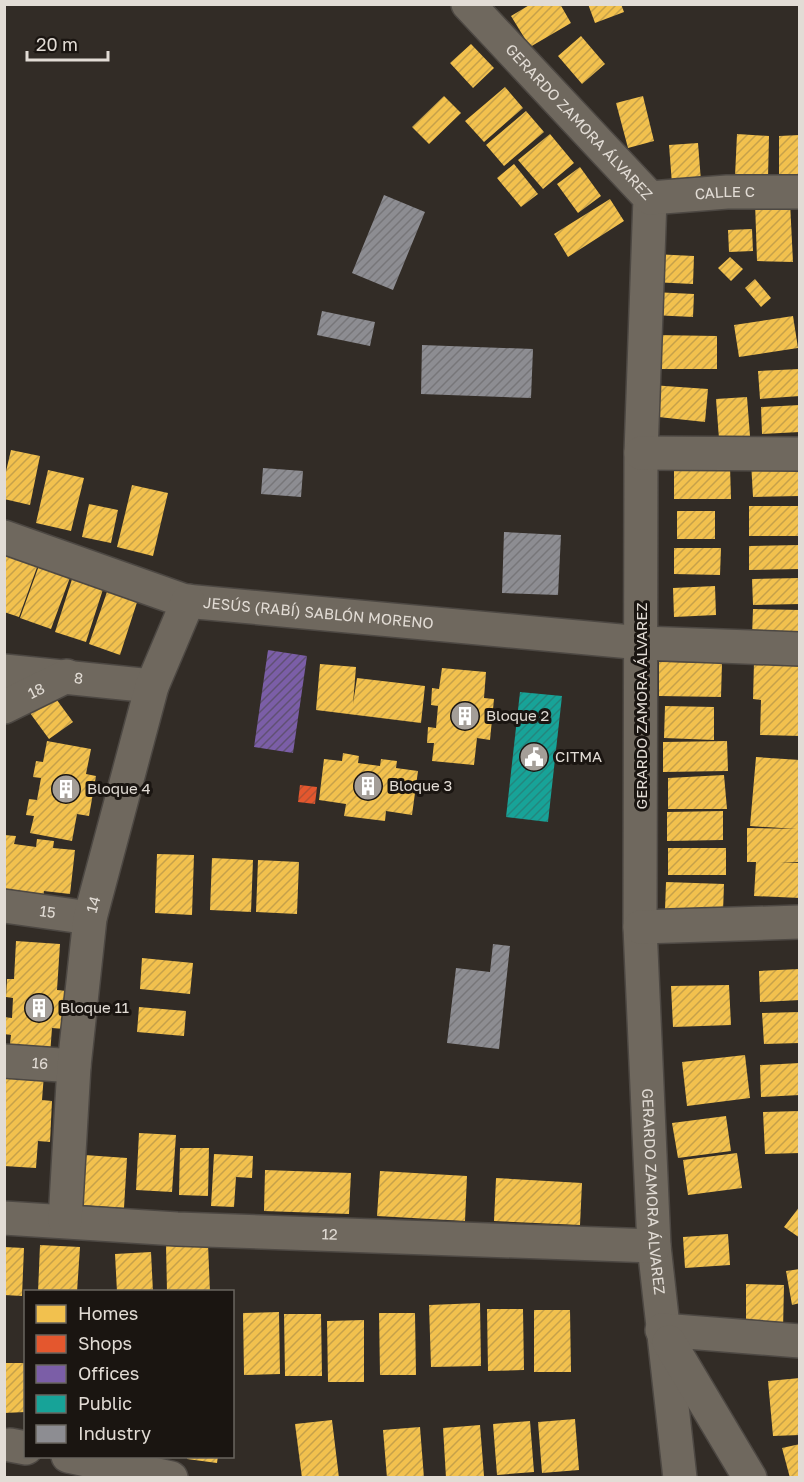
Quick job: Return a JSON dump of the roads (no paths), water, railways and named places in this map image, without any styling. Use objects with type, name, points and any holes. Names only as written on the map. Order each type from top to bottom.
[{"type":"street","name":"GERARDO ZAMORA ÁLVAREZ","points":[[482,8],[650,198],[641,453],[640,927],[654,1246],[680,1478]]},
{"type":"street","name":"CALLE C","points":[[650,198],[728,192],[800,192]]},
{"type":"street","points":[[641,453],[800,454]]},
{"type":"street","name":"JESÚS (RABÍ) SABLÓN MORENO","points":[[4,537],[188,602],[642,644],[800,649]]},
{"type":"street","name":"14","points":[[65,1221],[74,1066],[90,918],[152,686],[188,602]]},
{"type":"street","name":"8","points":[[4,671],[152,686]]},
{"type":"street","name":"18","points":[[4,707],[67,676]]},
{"type":"street","name":"15","points":[[4,906],[90,918]]},
{"type":"street","points":[[640,927],[800,922]]},
{"type":"street","name":"16","points":[[4,1061],[74,1066]]},
{"type":"street","name":"12","points":[[4,1218],[177,1229],[654,1246]]},
{"type":"street","points":[[662,1330],[800,1341]]},
{"type":"street","points":[[662,1330],[750,1478]]},
{"type":"street","points":[[77,1458],[171,1478]]},
{"type":"place","name":"Bloque 2","points":[[465,716]]},
{"type":"place","name":"CITMA","points":[[534,757]]},
{"type":"place","name":"Bloque 3","points":[[368,786]]},
{"type":"place","name":"Bloque 4","points":[[66,789]]},
{"type":"place","name":"Bloque 11","points":[[39,1008]]}]
